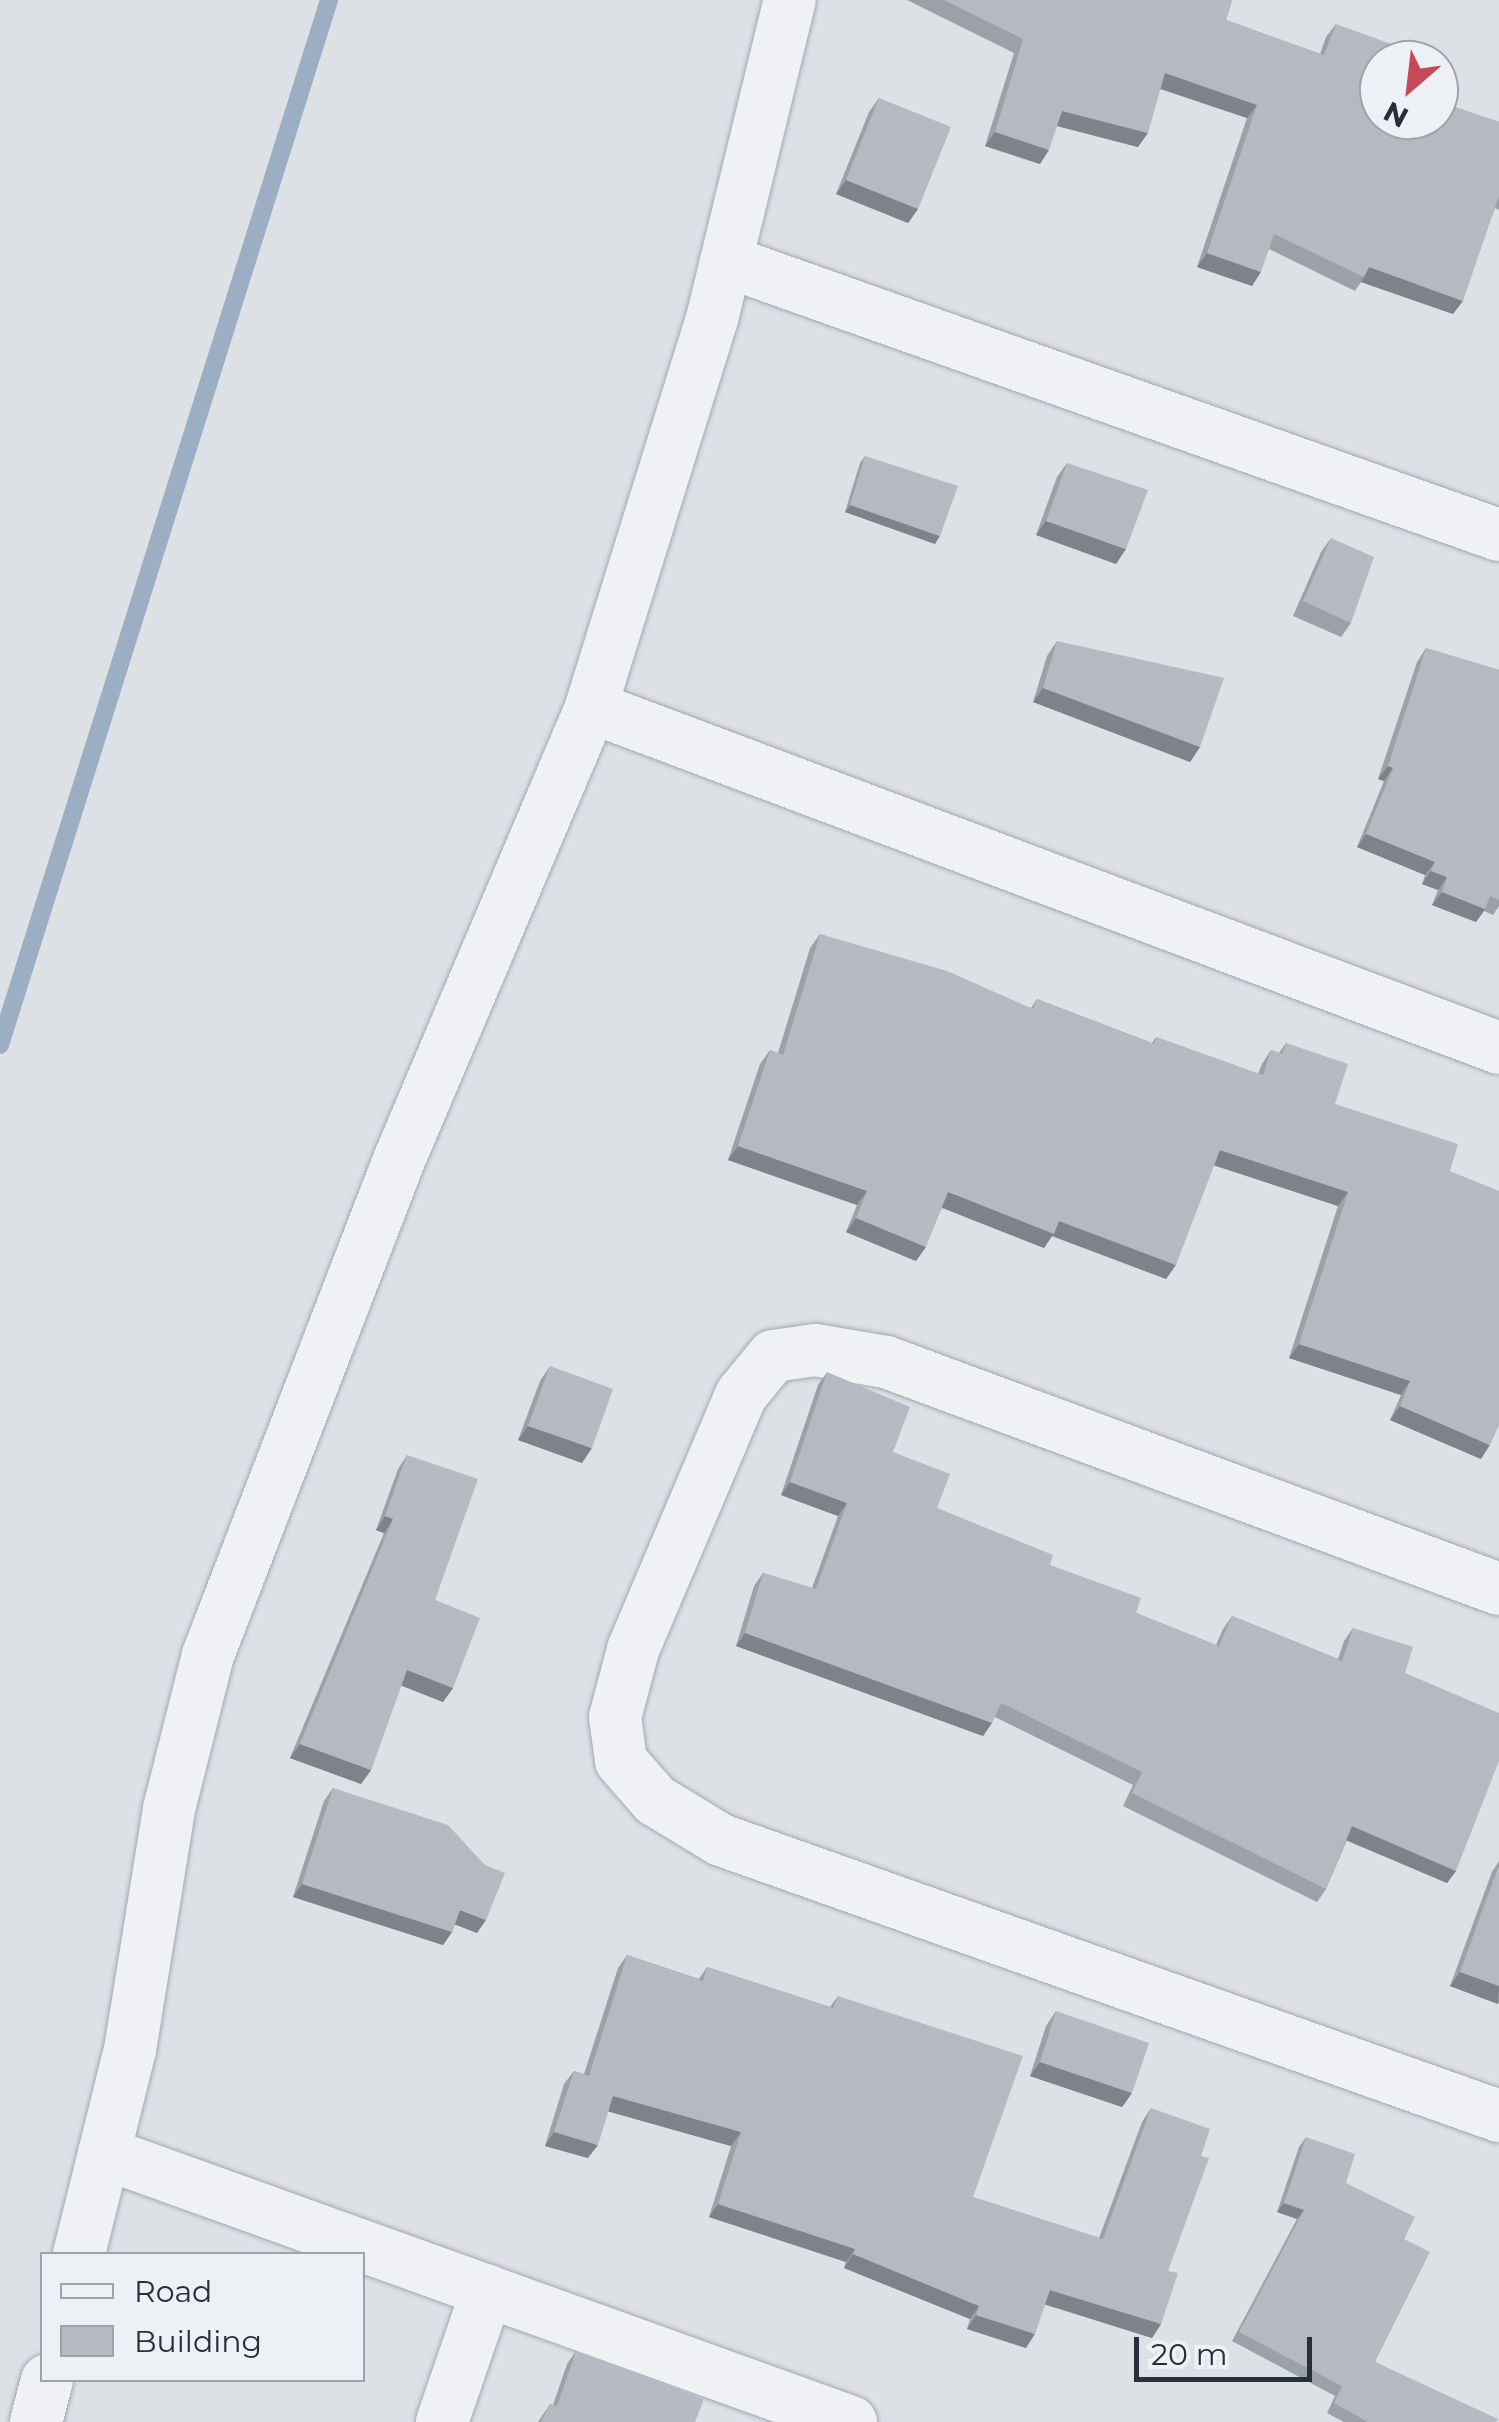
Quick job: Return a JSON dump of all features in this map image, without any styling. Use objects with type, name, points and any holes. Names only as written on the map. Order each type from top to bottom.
[{"type":"street","points":[[79,2252],[130,2050],[169,1809],[208,1655],[399,1160],[591,706],[726,260],[790,0]]},
{"type":"street","points":[[726,260],[1499,536]]},
{"type":"street","points":[[591,706],[1499,1048]]},
{"type":"street","points":[[1499,1589],[886,1362],[815,1350],[773,1356],[741,1395],[633,1650],[614,1716],[620,1761],[654,1800],[721,1840],[1499,2116]]},
{"type":"street","points":[[104,2152],[850,2422]]},
{"type":"street","points":[[442,2422],[487,2291]]},
{"type":"street","points":[[36,2422],[46,2382]]},
{"type":"building","points":[[944,0],[1232,0],[1226,20],[1324,55],[1336,24],[1380,40],[1359,40],[1359,140],[1459,140],[1459,108],[1499,122],[1499,196],[1463,301],[1369,267],[1364,277],[1274,234],[1261,272],[1207,253],[1257,105],[1165,73],[1148,133],[1062,111],[1049,150],[995,132],[1023,39]]},
{"type":"building","points":[[879,98],[951,127],[918,209],[846,180]]},
{"type":"building","points":[[865,456],[958,486],[940,536],[850,505]]},
{"type":"building","points":[[1067,463],[1148,490],[1126,549],[1046,521]]},
{"type":"building","points":[[1331,538],[1374,557],[1351,623],[1303,601]]},
{"type":"building","points":[[1057,641],[1224,678],[1200,747],[1043,688]]},
{"type":"building","points":[[1426,648],[1499,670],[1499,900],[1490,896],[1485,909],[1442,892],[1447,877],[1431,871],[1435,862],[1366,834],[1393,768],[1388,766]]},
{"type":"building","points":[[820,934],[947,971],[1033,1009],[1037,999],[1154,1044],[1156,1037],[1263,1075],[1271,1050],[1282,1054],[1286,1043],[1348,1064],[1335,1104],[1458,1144],[1450,1171],[1499,1191],[1499,1425],[1490,1445],[1400,1406],[1410,1381],[1299,1344],[1348,1192],[1220,1150],[1176,1265],[1059,1221],[1054,1234],[948,1192],[926,1247],[856,1218],[867,1191],[738,1146],[770,1050],[783,1055]]},
{"type":"building","points":[[550,1366],[613,1389],[592,1448],[528,1426]]},
{"type":"building","points":[[827,1372],[910,1407],[893,1452],[950,1474],[937,1508],[1053,1555],[1050,1565],[1141,1598],[1136,1613],[1219,1646],[1232,1616],[1342,1661],[1353,1628],[1413,1647],[1405,1673],[1499,1713],[1499,1761],[1456,1871],[1352,1826],[1326,1889],[1132,1793],[1142,1772],[1001,1703],[992,1723],[745,1633],[763,1573],[816,1589],[847,1503],[790,1482]]},
{"type":"building","points":[[407,1455],[478,1479],[435,1600],[480,1618],[453,1688],[407,1670],[371,1770],[300,1744],[393,1519],[385,1516]]},
{"type":"building","points":[[333,1788],[448,1825],[485,1865],[505,1873],[486,1920],[460,1910],[452,1932],[302,1884]]},
{"type":"building","points":[[1499,1865],[1499,1986],[1460,1972]]},
{"type":"building","points":[[627,1955],[703,1981],[707,1967],[833,2008],[838,1996],[1023,2056],[973,2197],[1103,2239],[1151,2108],[1210,2129],[1201,2156],[1209,2158],[1168,2271],[1178,2273],[1161,2324],[1050,2290],[1035,2334],[976,2315],[979,2306],[853,2254],[855,2249],[718,2204],[741,2132],[613,2096],[598,2145],[554,2132],[574,2071],[589,2076]]},
{"type":"building","points":[[1056,2011],[1149,2043],[1132,2093],[1040,2062]]},
{"type":"building","points":[[1306,2137],[1355,2154],[1346,2183],[1415,2217],[1404,2239],[1430,2252],[1375,2362],[1498,2419],[1496,2422],[1368,2422],[1334,2403],[1342,2386],[1239,2332],[1304,2210],[1284,2203]]},
{"type":"building","points":[[576,2351],[704,2399],[695,2422],[541,2422],[550,2404],[557,2406]]},
{"type":"waterway","points":[[0,1045],[329,0]]}]
